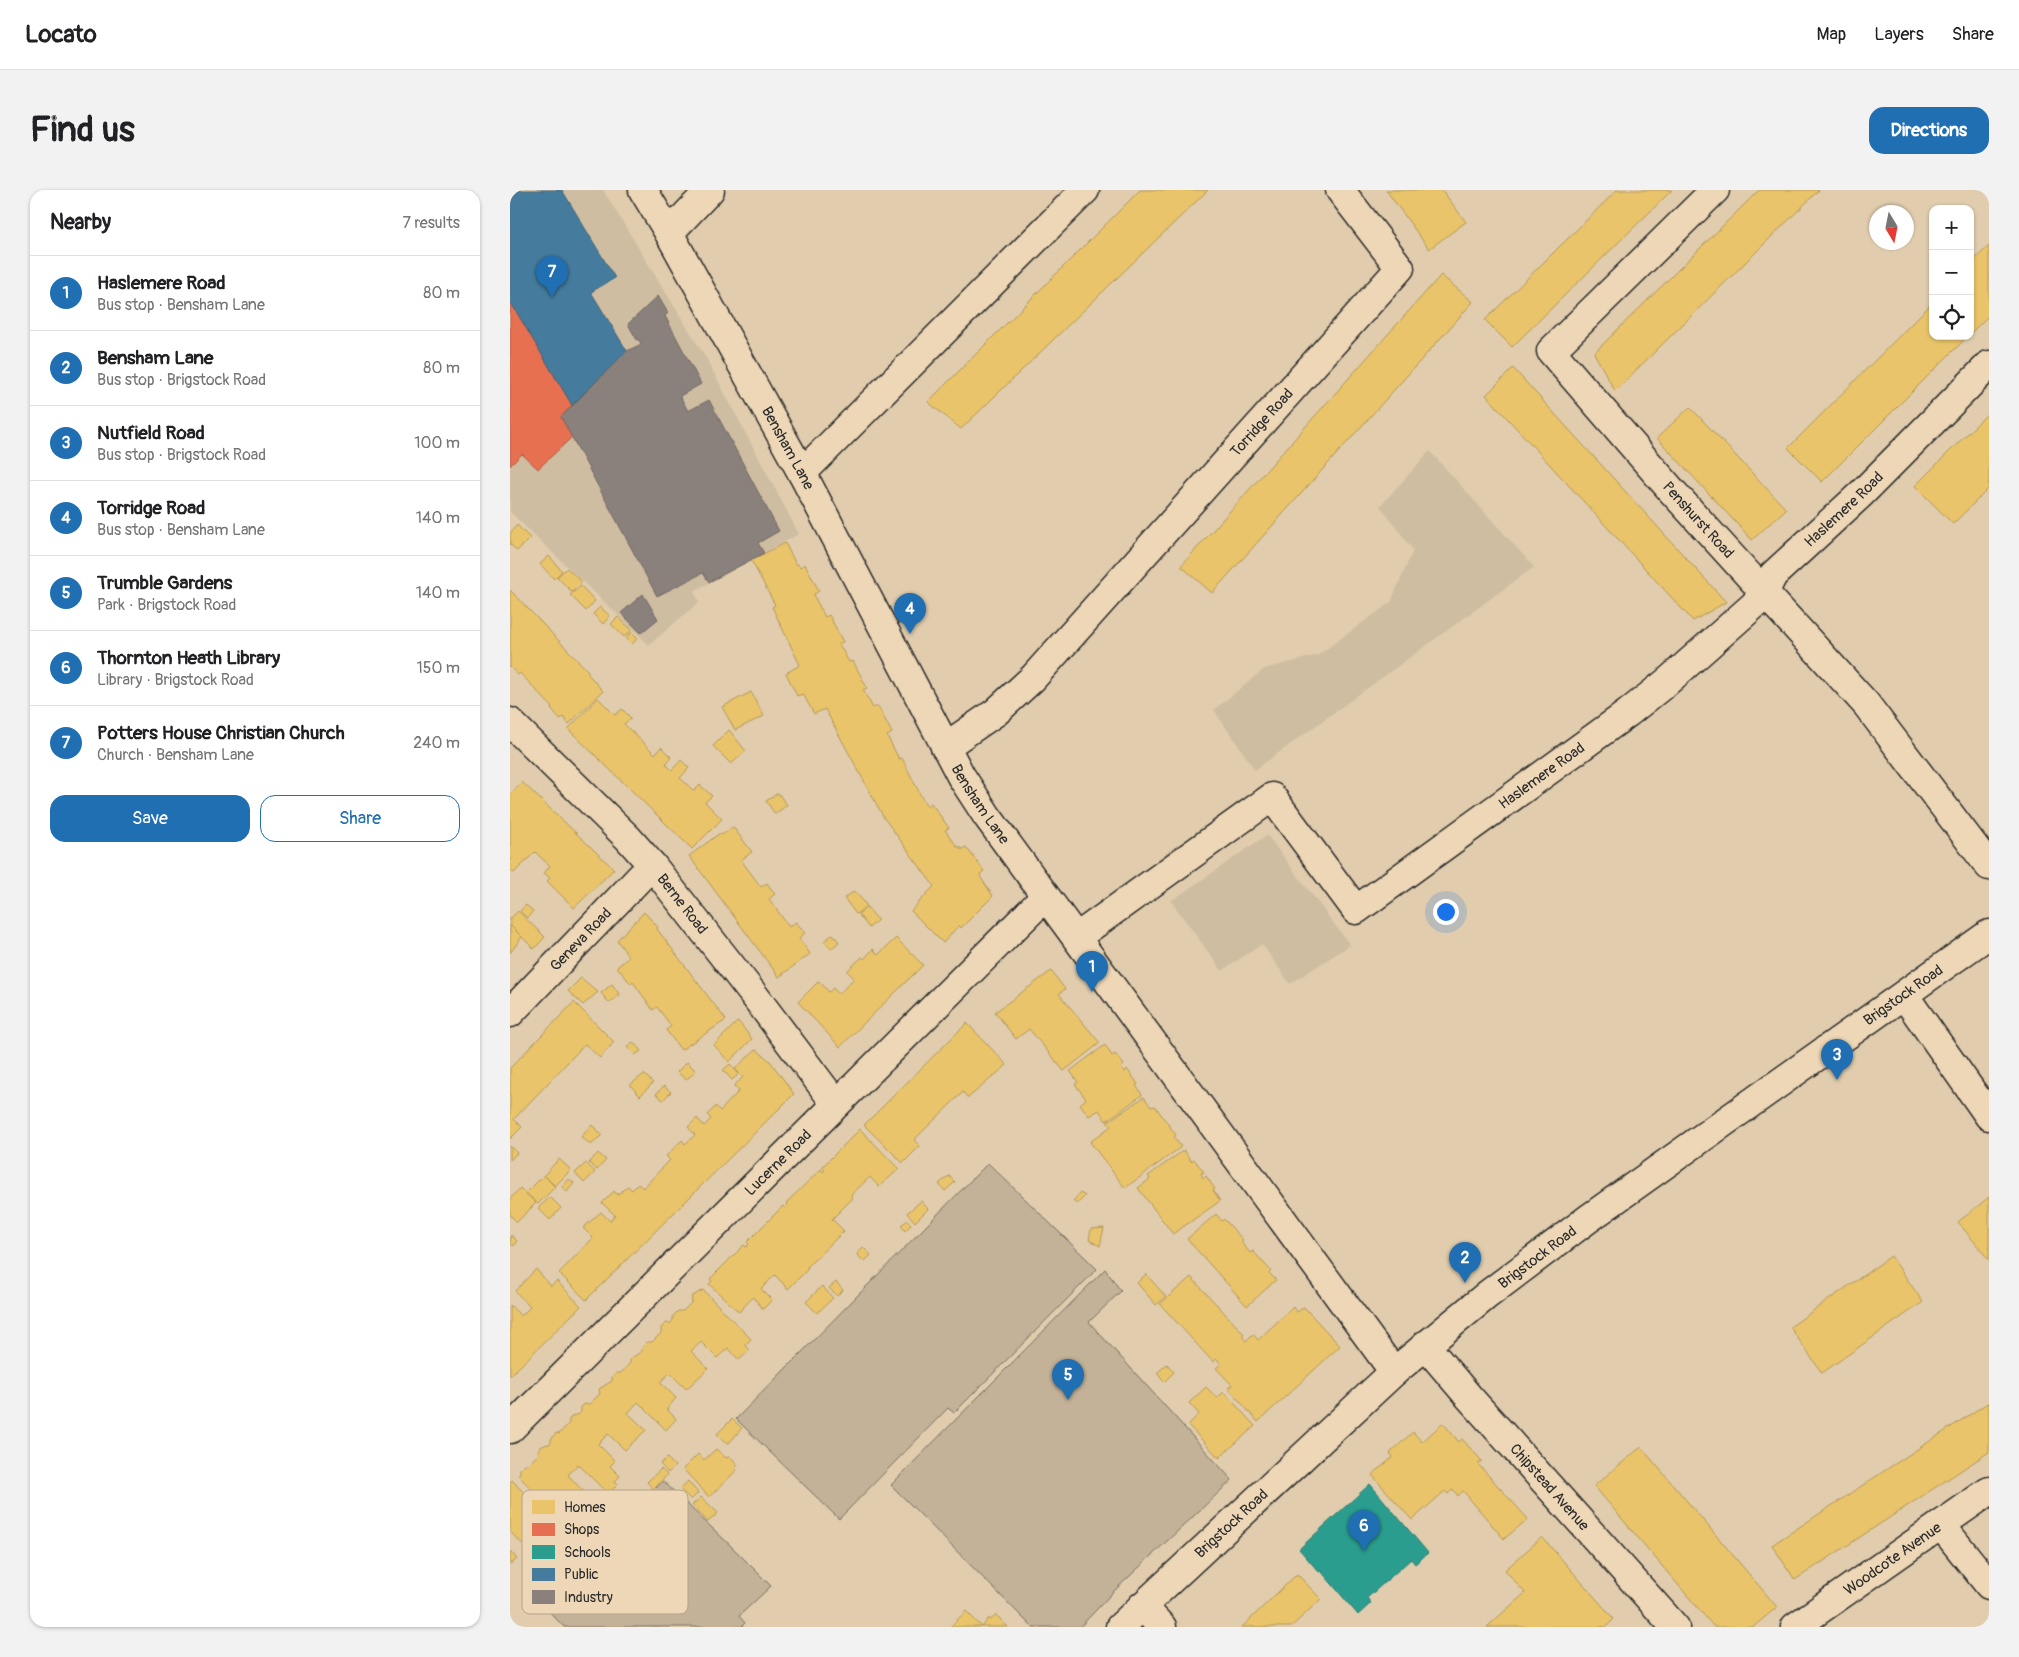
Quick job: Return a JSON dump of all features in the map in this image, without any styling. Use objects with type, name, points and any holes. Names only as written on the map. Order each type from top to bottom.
[{"type":"street","name":"Bensham Lane","points":[[644,190],[802,473],[945,747],[987,816],[1394,1372]]},
{"type":"street","points":[[669,233],[710,190]]},
{"type":"street","points":[[802,473],[1085,190]]},
{"type":"street","name":"Torridge Road","points":[[945,747],[996,712],[1033,678],[1400,268],[1340,190]]},
{"type":"street","name":"Penshurst Road","points":[[1715,190],[1551,351],[1672,491],[1866,704],[1989,866]]},
{"type":"street","name":"Haslemere Road","points":[[1077,937],[1272,797],[1356,910],[1519,793],[1668,681],[1713,643],[1764,593],[1773,575],[1861,494],[1989,365]]},
{"type":"street","name":"Berne Road","points":[[510,722],[652,864],[836,1104]]},
{"type":"street","name":"Geneva Road","points":[[510,1013],[652,864]]},
{"type":"street","name":"Lucerne Road","points":[[510,1429],[1046,897]]},
{"type":"street","name":"Brigstock Road","points":[[1120,1627],[1394,1372],[1487,1295],[1580,1225],[1989,934]]},
{"type":"street","points":[[1904,994],[1989,1116]]},
{"type":"street","name":"Chipstead Avenue","points":[[1425,1345],[1469,1397],[1675,1627]]},
{"type":"street","name":"Woodcote Avenue","points":[[1795,1627],[1989,1491]]},
{"type":"street","points":[[1941,1525],[1989,1586]]},
{"type":"street","points":[[1142,1606],[1162,1627]]},
{"type":"shaded area","points":[[510,190],[603,190],[706,358],[799,534],[694,591],[699,602],[649,645],[510,512]]},
{"type":"shaded area","points":[[1430,451],[1534,567],[1255,770],[1214,710],[1264,669],[1318,655],[1391,602],[1413,550],[1380,506]]},
{"type":"shaded area","points":[[1267,835],[1350,945],[1290,984],[1262,944],[1222,971],[1171,901]]},
{"type":"shaded area","points":[[988,1163],[1097,1269],[954,1413],[948,1408],[839,1519],[736,1419]]},
{"type":"shaded area","points":[[1105,1269],[1121,1291],[1089,1322],[1232,1480],[1115,1590],[1080,1627],[1032,1627],[891,1485]]},
{"type":"shaded area","points":[[663,1481],[672,1490],[654,1490]]},
{"type":"shaded area","points":[[688,1505],[771,1586],[739,1616],[745,1623],[741,1627],[564,1627],[552,1614],[688,1614]]},
{"type":"building: Homes","points":[[1140,190],[1208,190],[961,429],[928,402]]},
{"type":"building: Homes","points":[[1386,190],[1442,190],[1466,222],[1429,249]]},
{"type":"building: Homes","points":[[1617,190],[1672,190],[1512,347],[1485,320]]},
{"type":"building: Homes","points":[[1759,190],[1819,190],[1615,391],[1594,353]]},
{"type":"building: Homes","points":[[1989,246],[1989,315],[1974,330],[1974,295],[1974,260]]},
{"type":"building: Homes","points":[[1441,275],[1473,302],[1212,593],[1181,566]]},
{"type":"building: Homes","points":[[1929,306],[1929,340],[1964,340],[1822,482],[1788,448]]},
{"type":"building: Homes","points":[[1513,368],[1726,602],[1693,621],[1486,395]]},
{"type":"building: Homes","points":[[1690,407],[1786,509],[1752,540],[1657,438]]},
{"type":"building: Homes","points":[[1989,412],[1989,488],[1953,524],[1915,486]]},
{"type":"building: Homes","points":[[517,525],[530,538],[517,551],[510,544],[510,533]]},
{"type":"building: Homes","points":[[785,543],[796,564],[800,567],[805,564],[819,591],[814,594],[815,598],[825,617],[829,615],[843,642],[839,644],[849,662],[853,661],[867,688],[863,690],[873,708],[878,706],[892,733],[887,736],[899,759],[902,758],[922,798],[927,806],[931,803],[949,828],[945,830],[958,848],[960,846],[961,850],[966,847],[984,871],[980,874],[981,878],[993,896],[961,928],[959,925],[943,943],[911,911],[934,886],[884,818],[825,709],[814,714],[803,694],[797,696],[786,673],[800,665],[772,607],[775,605],[751,560]]},
{"type":"building: Homes","points":[[549,556],[562,571],[554,579],[540,564]]},
{"type":"building: Homes","points":[[567,568],[582,582],[572,592],[557,577]]},
{"type":"building: Homes","points":[[581,586],[595,601],[586,611],[570,595]]},
{"type":"building: Homes","points":[[510,590],[589,672],[587,673],[603,691],[569,724],[563,717],[560,719],[552,707],[520,673],[518,675],[510,667]]},
{"type":"building: Homes","points":[[600,607],[610,616],[603,624],[593,614]]},
{"type":"building: Homes","points":[[618,617],[632,630],[624,637],[611,624]]},
{"type":"building: Homes","points":[[632,632],[638,638],[632,644],[626,638]]},
{"type":"building: Homes","points":[[751,692],[764,716],[735,730],[722,707]]},
{"type":"building: Homes","points":[[598,698],[615,715],[622,709],[631,718],[624,724],[655,754],[661,747],[671,757],[666,764],[672,770],[681,760],[689,768],[680,778],[694,791],[700,785],[712,796],[705,802],[722,819],[692,849],[568,729]]},
{"type":"building: Homes","points":[[729,730],[746,751],[731,764],[713,746]]},
{"type":"building: Homes","points":[[522,782],[614,869],[574,908],[547,881],[550,878],[544,873],[550,866],[535,852],[514,873],[510,870],[510,795]]},
{"type":"building: Homes","points":[[778,793],[787,805],[775,814],[766,801]]},
{"type":"building: Homes","points":[[733,827],[752,852],[741,860],[761,887],[767,883],[775,894],[769,899],[789,927],[796,922],[805,933],[799,938],[810,954],[779,977],[689,856],[720,833],[722,835]]},
{"type":"building: Homes","points":[[855,891],[867,906],[856,914],[844,898]]},
{"type":"building: Homes","points":[[526,905],[533,911],[527,918],[520,911]]},
{"type":"building: Homes","points":[[867,907],[878,920],[869,928],[858,914]]},
{"type":"building: Homes","points":[[518,911],[545,937],[534,949],[510,925],[510,919]]},
{"type":"building: Homes","points":[[644,912],[658,927],[657,929],[726,1020],[681,1050],[666,1030],[671,1026],[657,1007],[653,1010],[633,982],[631,984],[617,967],[629,957],[617,940]]},
{"type":"building: Homes","points":[[510,925],[522,937],[510,953]]},
{"type":"building: Homes","points":[[833,934],[839,942],[831,949],[824,941]]},
{"type":"building: Homes","points":[[896,938],[923,965],[840,1047],[798,1002],[819,981],[829,992],[833,988],[839,994],[854,978],[847,971],[862,957],[864,959],[873,949],[878,955]]},
{"type":"building: Homes","points":[[1051,971],[1065,989],[1059,994],[1100,1043],[1064,1071],[1029,1029],[1016,1039],[995,1012]]},
{"type":"building: Homes","points":[[581,978],[598,992],[583,1005],[568,991]]},
{"type":"building: Homes","points":[[612,984],[620,995],[609,1003],[601,993]]},
{"type":"building: Homes","points":[[574,1002],[614,1042],[600,1058],[585,1044],[514,1119],[522,1127],[510,1139],[510,1068]]},
{"type":"building: Homes","points":[[738,1021],[752,1039],[729,1062],[714,1045]]},
{"type":"building: Homes","points":[[967,1023],[1007,1065],[968,1098],[963,1092],[914,1140],[920,1146],[903,1163],[864,1125]]},
{"type":"building: Homes","points":[[633,1042],[641,1051],[635,1055],[627,1047]]},
{"type":"building: Homes","points":[[1105,1045],[1112,1056],[1115,1054],[1124,1065],[1121,1067],[1125,1072],[1127,1069],[1138,1084],[1136,1085],[1142,1095],[1106,1121],[1099,1110],[1089,1116],[1080,1104],[1086,1099],[1075,1084],[1078,1082],[1070,1071]]},
{"type":"building: Homes","points":[[756,1049],[770,1061],[794,1094],[586,1300],[559,1273],[593,1238],[583,1228],[601,1212],[610,1221],[615,1215],[602,1203],[614,1191],[617,1195],[628,1186],[632,1190],[638,1184],[643,1188],[670,1160],[666,1156],[682,1140],[685,1144],[695,1135],[688,1127],[697,1118],[704,1126],[711,1119],[707,1115],[716,1106],[720,1111],[739,1091],[734,1086],[743,1077],[735,1069]]},
{"type":"building: Homes","points":[[687,1062],[696,1071],[686,1080],[677,1072]]},
{"type":"building: Homes","points":[[730,1064],[739,1074],[732,1080],[723,1070]]},
{"type":"building: Homes","points":[[644,1074],[653,1083],[640,1096],[630,1085]]},
{"type":"building: Homes","points":[[664,1086],[671,1092],[663,1100],[656,1094]]},
{"type":"building: Homes","points":[[1144,1097],[1151,1107],[1155,1106],[1176,1135],[1174,1137],[1181,1147],[1125,1188],[1090,1142],[1111,1126],[1107,1122]]},
{"type":"building: Homes","points":[[592,1125],[602,1135],[591,1145],[581,1137]]},
{"type":"building: Homes","points":[[860,1129],[899,1169],[879,1187],[870,1177],[851,1195],[853,1198],[832,1219],[844,1231],[807,1267],[808,1269],[788,1289],[775,1275],[761,1289],[772,1300],[763,1309],[753,1297],[739,1312],[709,1284],[712,1281],[710,1279],[744,1245],[746,1247],[749,1244],[747,1242],[783,1206],[785,1208],[788,1205],[786,1203],[821,1169],[823,1172],[825,1170],[822,1167]]},
{"type":"building: Homes","points":[[510,1146],[517,1153],[510,1160]]},
{"type":"building: Homes","points":[[1184,1150],[1191,1161],[1194,1159],[1204,1172],[1201,1173],[1203,1178],[1206,1176],[1215,1189],[1213,1190],[1220,1201],[1173,1234],[1138,1188],[1150,1179],[1148,1176]]},
{"type":"building: Homes","points":[[598,1153],[606,1160],[597,1170],[589,1163]]},
{"type":"building: Homes","points":[[559,1159],[571,1170],[555,1186],[544,1175]]},
{"type":"building: Homes","points":[[586,1163],[595,1172],[584,1183],[575,1173]]},
{"type":"building: Homes","points":[[544,1175],[555,1187],[538,1204],[526,1193]]},
{"type":"building: Homes","points":[[949,1176],[955,1182],[945,1191],[939,1184]]},
{"type":"building: Homes","points":[[569,1179],[574,1183],[567,1192],[562,1187]]},
{"type":"building: Homes","points":[[520,1188],[536,1203],[517,1222],[510,1215],[510,1199]]},
{"type":"building: Homes","points":[[1080,1193],[1085,1196],[1077,1204],[1073,1201]]},
{"type":"building: Homes","points":[[550,1197],[561,1208],[550,1220],[538,1208]]},
{"type":"building: Homes","points":[[1989,1197],[1989,1260],[1958,1222]]},
{"type":"building: Homes","points":[[921,1201],[928,1209],[915,1222],[907,1213]]},
{"type":"building: Homes","points":[[1216,1214],[1222,1221],[1224,1219],[1243,1240],[1241,1242],[1250,1253],[1253,1251],[1271,1271],[1269,1273],[1276,1280],[1247,1306],[1187,1239]]},
{"type":"building: Homes","points":[[908,1220],[911,1225],[905,1231],[901,1225]]},
{"type":"building: Homes","points":[[1104,1228],[1100,1246],[1089,1240],[1091,1229]]},
{"type":"building: Homes","points":[[511,1235],[517,1241],[513,1246],[510,1243]]},
{"type":"building: Homes","points":[[863,1247],[871,1255],[864,1262],[857,1254]]},
{"type":"building: Homes","points":[[1891,1256],[1923,1302],[1822,1373],[1790,1327]]},
{"type":"building: Homes","points":[[536,1269],[551,1286],[557,1281],[581,1306],[510,1376],[510,1305],[521,1316],[530,1307],[515,1291]]},
{"type":"building: Homes","points":[[1146,1274],[1166,1297],[1156,1305],[1137,1283]]},
{"type":"building: Homes","points":[[1191,1277],[1244,1334],[1242,1336],[1246,1341],[1253,1334],[1258,1340],[1293,1307],[1297,1312],[1304,1307],[1340,1346],[1258,1422],[1228,1388],[1232,1385],[1216,1368],[1221,1364],[1217,1359],[1213,1362],[1160,1304]]},
{"type":"building: Homes","points":[[836,1282],[843,1290],[837,1296],[829,1288]]},
{"type":"building: Homes","points":[[822,1286],[833,1298],[817,1313],[806,1302]]},
{"type":"building: Homes","points":[[703,1290],[751,1339],[745,1345],[750,1350],[739,1360],[728,1348],[717,1358],[701,1342],[691,1351],[708,1369],[686,1389],[670,1373],[660,1382],[676,1398],[667,1409],[676,1419],[666,1430],[638,1402],[628,1413],[646,1430],[625,1450],[608,1434],[598,1444],[615,1461],[610,1466],[620,1476],[615,1481],[618,1484],[612,1490],[604,1490],[578,1464],[568,1475],[582,1490],[532,1490],[518,1475],[520,1469],[539,1454],[538,1450],[542,1446],[551,1443],[551,1439],[556,1433],[559,1434],[569,1423],[569,1419],[581,1412],[581,1407],[589,1404],[600,1394],[599,1389],[612,1381],[612,1377],[616,1373],[621,1373],[630,1363],[630,1359],[642,1351],[643,1346],[647,1342],[652,1342],[661,1333],[661,1328],[666,1323],[670,1324],[673,1316],[678,1311],[683,1311],[692,1302],[691,1297]]},
{"type":"building: Homes","points":[[1167,1364],[1174,1372],[1164,1382],[1157,1373]]},
{"type":"building: Homes","points":[[1206,1387],[1217,1398],[1224,1392],[1255,1426],[1219,1458],[1188,1425],[1199,1414],[1189,1403]]},
{"type":"building: Homes","points":[[1989,1402],[1989,1452],[1795,1580],[1772,1545]]},
{"type":"building: Homes","points":[[732,1419],[742,1428],[729,1443],[724,1442],[717,1434]]},
{"type":"building: Homes","points":[[1443,1423],[1459,1442],[1462,1439],[1482,1461],[1478,1464],[1528,1519],[1504,1539],[1463,1491],[1458,1496],[1453,1489],[1448,1494],[1445,1491],[1412,1520],[1372,1475],[1393,1457],[1390,1453],[1413,1432],[1422,1442]]},
{"type":"building: Homes","points":[[1641,1447],[1777,1607],[1753,1627],[1714,1627],[1594,1486]]},
{"type":"building: Homes","points":[[716,1449],[726,1458],[730,1456],[738,1465],[735,1468],[737,1470],[709,1497],[683,1469],[698,1454],[704,1460]]},
{"type":"building: Homes","points":[[667,1458],[675,1466],[668,1473],[660,1464]]},
{"type":"building: Homes","points":[[661,1469],[667,1475],[653,1489],[647,1482]]},
{"type":"building: Homes","points":[[512,1480],[522,1491],[522,1543],[510,1532],[510,1482]]},
{"type":"building: Homes","points":[[688,1481],[698,1493],[691,1500],[688,1497],[688,1490],[680,1489]]},
{"type":"building: Homes","points":[[701,1497],[718,1513],[708,1522],[692,1505]]},
{"type":"building: Homes","points":[[1542,1537],[1614,1619],[1606,1627],[1487,1627],[1525,1593],[1505,1570]]},
{"type":"building: Homes","points":[[510,1551],[517,1559],[510,1565]]},
{"type":"building: Homes","points":[[1297,1574],[1321,1599],[1291,1627],[1242,1627]]},
{"type":"building: Homes","points":[[966,1611],[982,1627],[950,1627]]},
{"type":"building: Homes","points":[[996,1615],[1008,1627],[982,1627],[989,1618],[991,1620]]},
{"type":"building: Shops","points":[[510,301],[572,405],[561,417],[572,437],[538,469],[522,454],[510,466]]},
{"type":"building: Schools","points":[[1370,1484],[1428,1553],[1415,1564],[1411,1559],[1367,1598],[1371,1603],[1358,1615],[1321,1571],[1319,1572],[1299,1549]]},
{"type":"building: Public","points":[[510,190],[562,190],[615,278],[591,292],[627,351],[572,405],[510,301]]},
{"type":"building: Industry","points":[[658,296],[668,313],[665,316],[701,384],[680,396],[688,411],[709,400],[779,531],[758,543],[764,553],[709,582],[703,573],[657,596],[561,417],[627,351],[641,344],[628,324]]},
{"type":"building: Industry","points":[[643,594],[658,619],[641,633],[621,613]]},
{"type":"place","name":"Potters House Christian Church","points":[[552,297]]},
{"type":"place","name":"Torridge Road","points":[[910,634]]},
{"type":"place","name":"Haslemere Road","points":[[1092,992]]},
{"type":"place","name":"Nutfield Road","points":[[1837,1080]]},
{"type":"place","name":"Bensham Lane","points":[[1465,1283]]},
{"type":"place","name":"Trumble Gardens","points":[[1068,1400]]},
{"type":"place","name":"Thornton Heath Library","points":[[1364,1551]]}]
